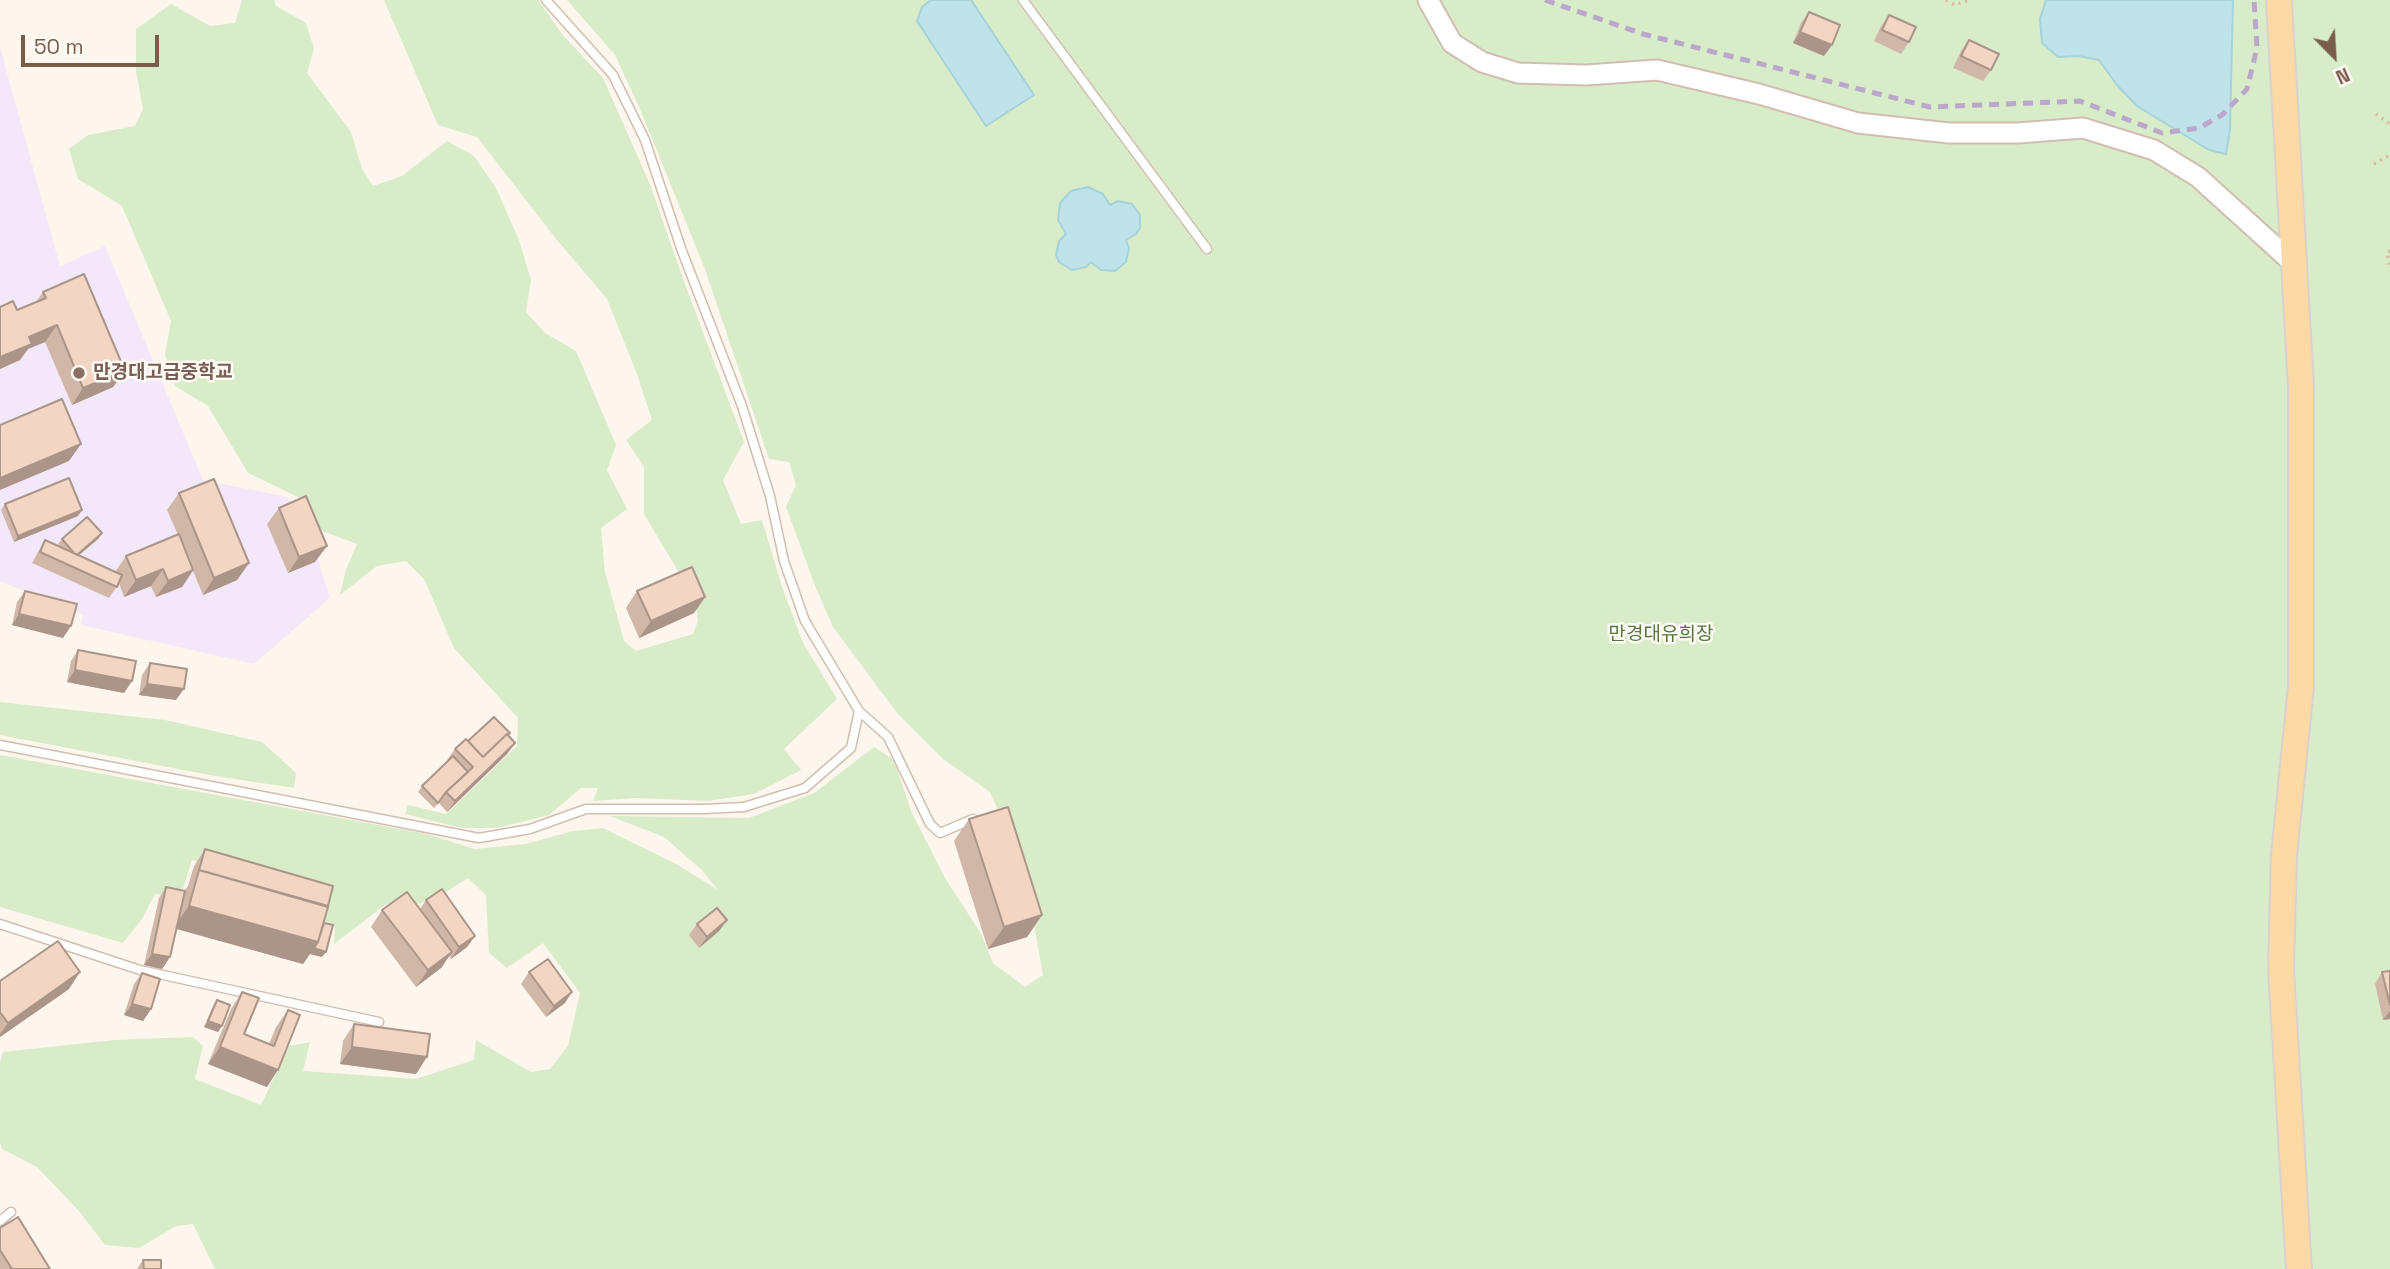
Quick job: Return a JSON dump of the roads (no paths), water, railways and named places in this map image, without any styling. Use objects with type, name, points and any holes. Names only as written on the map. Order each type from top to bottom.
[{"type":"main road","points":[[2279,0],[2301,387],[2301,686],[2284,855],[2281,970],[2299,1269]]},
{"type":"street","points":[[1428,0],[1452,43],[1482,62],[1518,73],[1586,75],[1657,70],[1759,94],[1858,123],[1949,133],[2083,128],[2143,146],[2198,177],[2293,263]]},
{"type":"lane","points":[[546,0],[613,75],[645,140],[682,251],[742,407],[770,496],[784,561],[805,621],[859,711],[888,737],[930,824],[940,833],[973,819]]},
{"type":"lane","points":[[1023,0],[1207,249]]},
{"type":"lane","points":[[0,745],[479,838],[530,829],[586,809],[690,810],[744,807],[805,788],[851,748],[859,711]]},
{"type":"lane","points":[[0,924],[140,970],[379,1022]]},
{"type":"lane","points":[[0,1221],[11,1212]]},
{"type":"water","points":[[931,0],[971,0],[1034,95],[986,126],[917,21],[922,7]]},
{"type":"water","points":[[2046,0],[2233,0],[2230,129],[2226,154],[2209,150],[2137,106],[2099,60],[2079,56],[2058,57],[2042,43],[2040,19]]},
{"type":"water","points":[[1088,187],[1103,194],[1110,205],[1118,201],[1132,204],[1140,215],[1140,228],[1126,240],[1129,248],[1126,262],[1115,271],[1101,270],[1091,262],[1086,267],[1072,270],[1059,262],[1056,255],[1059,241],[1066,234],[1058,220],[1060,203],[1071,191]]},
{"type":"railway","points":[[1545,0],[1643,34],[1930,107],[2080,101],[2162,133],[2199,128],[2222,115],[2247,89],[2257,48],[2254,0]]},
{"type":"place","name":"만경대고급중학교","points":[[79,373]]},
{"type":"park label","name":"만경대유희장","points":[[1661,635]]}]
